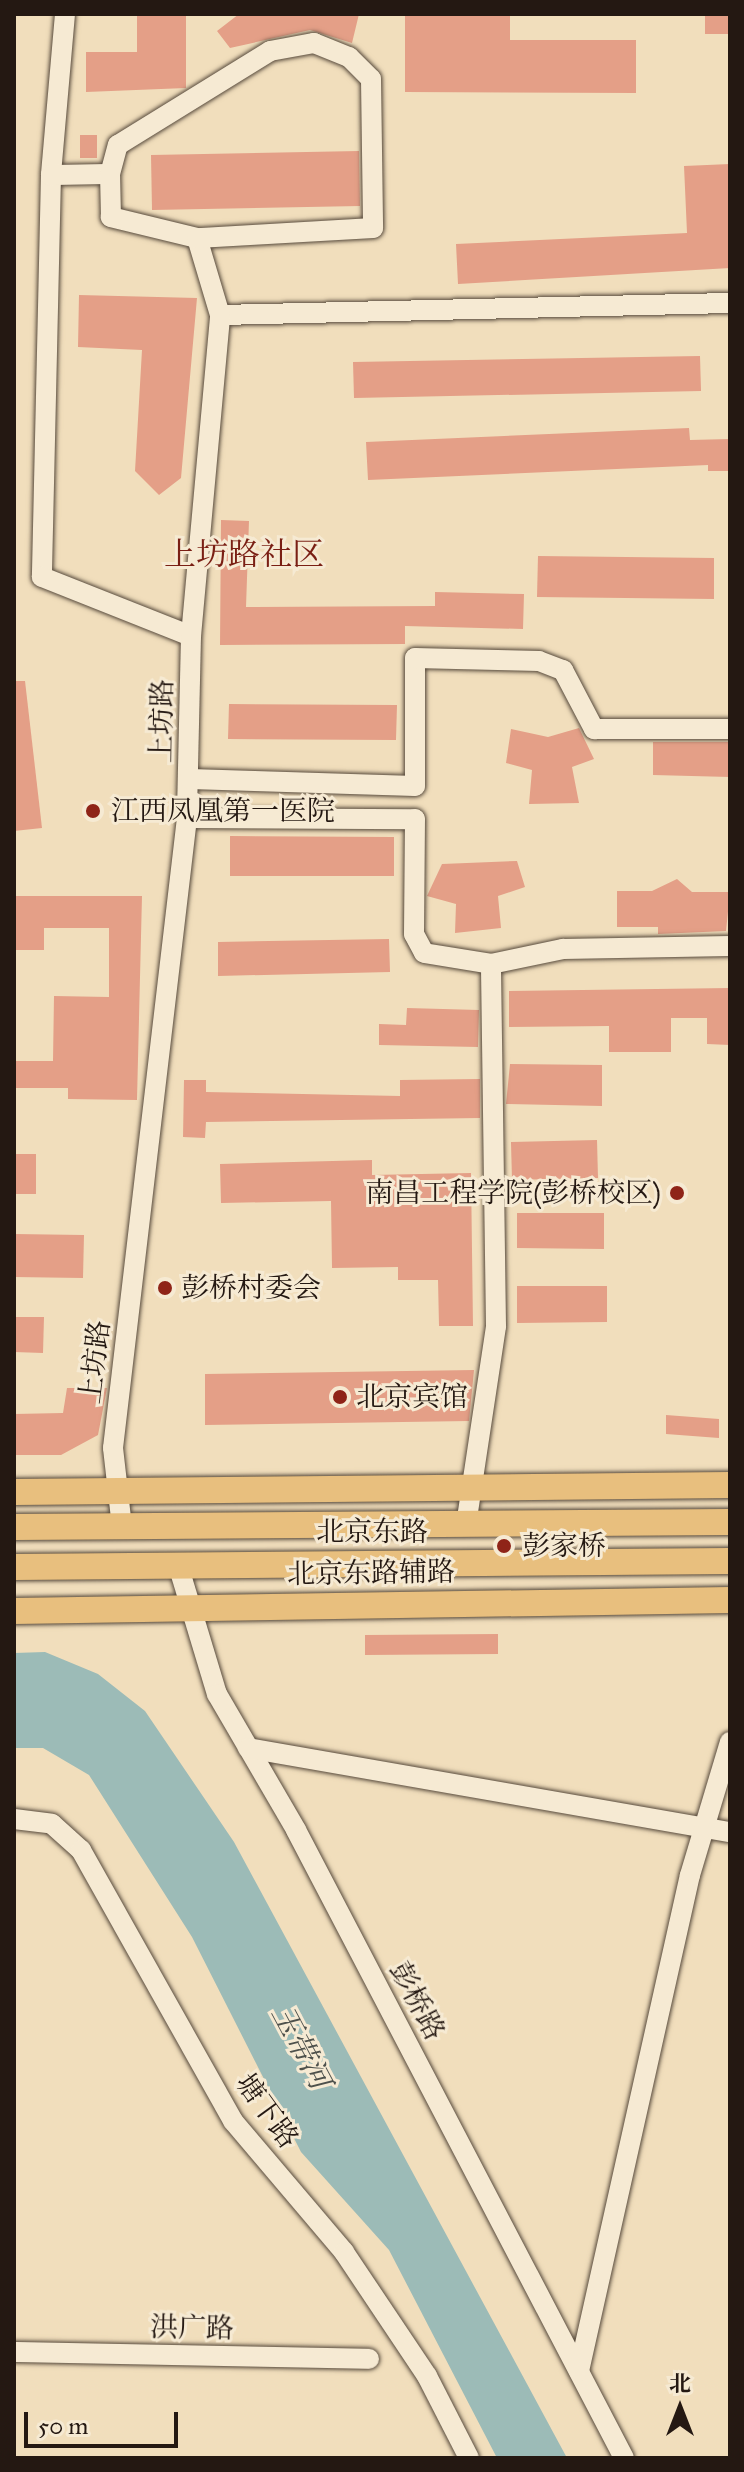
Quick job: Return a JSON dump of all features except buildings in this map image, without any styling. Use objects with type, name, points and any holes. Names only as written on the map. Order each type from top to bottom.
[{"type":"main road","points":[[14,1492],[730,1485]]},
{"type":"main road","name":"北京东路","points":[[14,1527],[730,1522]]},
{"type":"main road","name":"北京东路","points":[[14,1567],[730,1561]]},
{"type":"main road","name":"北京东路辅路","points":[[14,1611],[730,1600]]},
{"type":"street","points":[[65,14],[51,175],[42,577],[191,636]]},
{"type":"street","points":[[314,43],[349,57],[371,79],[373,228],[197,238],[111,217],[110,174],[118,145],[270,51],[314,43]]},
{"type":"street","points":[[51,175],[110,174]]},
{"type":"street","points":[[197,238],[220,315],[730,303]]},
{"type":"street","name":"上坊路","points":[[122,1527],[113,1448],[187,818],[191,636],[220,315]]},
{"type":"street","points":[[730,729],[594,729],[563,670],[539,661],[415,658],[417,946],[491,964],[563,949],[730,946]]},
{"type":"street","points":[[190,779],[415,786]]},
{"type":"street","points":[[187,818],[415,819]]},
{"type":"street","points":[[466,1525],[496,1326],[491,964]]},
{"type":"street","name":"彭桥路","points":[[178,1565],[186,1608],[217,1694],[624,2458]]},
{"type":"street","points":[[579,2371],[704,1827],[730,1742]]},
{"type":"street","points":[[248,1748],[730,1832]]},
{"type":"street","name":"塘下路","points":[[14,1819],[52,1824],[81,1850],[233,2121],[344,2252],[427,2376],[469,2458]]},
{"type":"street","name":"洪广路","points":[[14,2352],[369,2359]]},
{"type":"water","name":"玉带河","points":[[45,1652],[98,1674],[145,1711],[234,1842],[567,2458],[497,2458],[389,2250],[301,2152],[192,1937],[89,1775],[43,1748],[14,1748],[14,1653]]},
{"type":"place","name":"江西凤凰第一医院","points":[[93,811]]},
{"type":"place","name":"南昌工程学院(彭桥校区)","points":[[677,1193]]},
{"type":"place","name":"彭桥村委会","points":[[165,1288]]},
{"type":"place","name":"北京宾馆","points":[[340,1397]]},
{"type":"place","name":"彭家桥","points":[[504,1546]]},
{"type":"district","name":"上坊路社区","points":[[244,555]]}]
